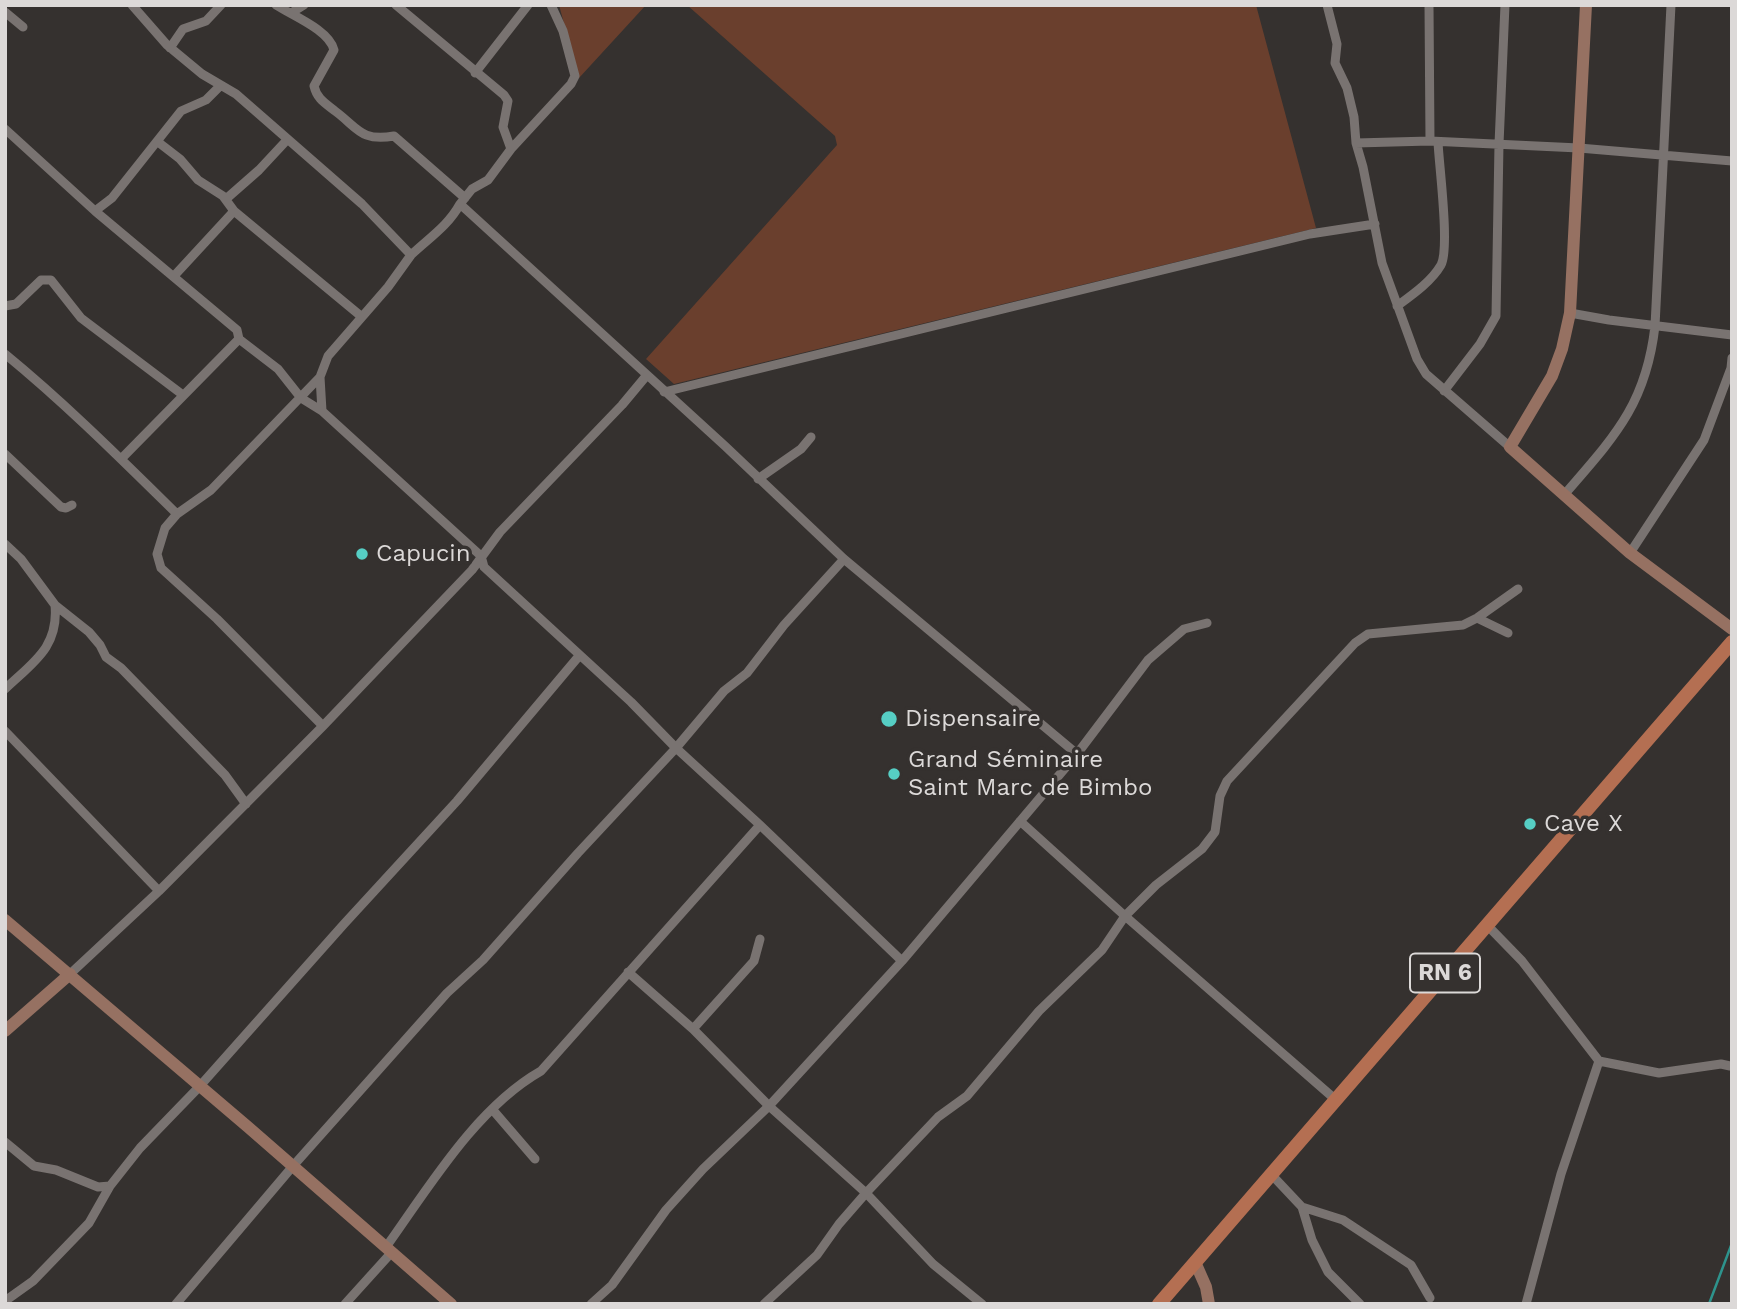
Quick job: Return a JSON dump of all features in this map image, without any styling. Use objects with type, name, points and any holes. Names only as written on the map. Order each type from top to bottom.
[{"type":"main road","name":"RN 6","points":[[1159,1304],[1732,642]]},
{"type":"street","points":[[132,5],[170,48],[220,86],[236,94],[286,141],[362,204],[411,256]]},
{"type":"street","points":[[170,48],[183,29],[206,21],[221,5]]},
{"type":"street","points":[[276,5],[332,42],[334,50],[314,86],[322,102],[337,112],[358,133],[378,139],[394,136],[844,559],[1077,754]]},
{"type":"street","points":[[291,13],[304,5]]},
{"type":"street","points":[[396,5],[475,73],[504,94],[508,101],[503,127],[511,149]]},
{"type":"street","points":[[475,73],[528,5]]},
{"type":"street","points":[[323,726],[161,568],[157,554],[159,542],[165,528],[177,514],[211,490],[320,377],[328,356],[388,287],[411,256],[429,238],[442,230],[472,189],[488,180],[511,149],[571,84],[575,76],[563,31],[551,5]]},
{"type":"street","points":[[1327,5],[1337,44],[1335,63],[1347,88],[1354,117],[1356,143],[1382,263],[1417,359],[1426,374],[1630,553],[1732,629]]},
{"type":"street","points":[[1397,306],[1426,282],[1442,264],[1445,247],[1434,141],[1429,5]]},
{"type":"street","points":[[1444,391],[1480,344],[1496,316],[1499,144],[1506,5]]},
{"type":"street","points":[[1510,447],[1552,376],[1562,349],[1570,313],[1587,5]]},
{"type":"street","points":[[1564,495],[1617,434],[1637,398],[1652,357],[1656,326],[1671,5]]},
{"type":"street","points":[[5,12],[23,27]]},
{"type":"street","points":[[95,211],[112,198],[181,111],[206,100],[220,86]]},
{"type":"street","points":[[5,129],[95,211],[237,330],[239,339],[278,369],[301,398],[322,411],[481,556],[484,567],[631,702],[676,748],[902,961]]},
{"type":"street","points":[[226,199],[286,141]]},
{"type":"street","points":[[1356,143],[1434,141],[1499,144],[1732,161]]},
{"type":"street","points":[[158,142],[180,159],[198,180],[226,199],[234,211],[362,317]]},
{"type":"street","points":[[174,276],[234,211]]},
{"type":"street","points":[[664,392],[1310,234],[1375,224]]},
{"type":"street","points":[[1296,233],[1310,234]]},
{"type":"street","points":[[5,306],[16,304],[41,280],[51,280],[81,318],[183,395]]},
{"type":"street","points":[[1570,313],[1732,335]]},
{"type":"street","points":[[122,458],[239,339]]},
{"type":"street","points":[[5,354],[122,458],[177,514]]},
{"type":"street","points":[[1630,553],[1704,440],[1731,368],[1732,358]]},
{"type":"street","points":[[5,1031],[159,891],[323,726],[472,570],[500,532],[622,405],[647,375]]},
{"type":"street","points":[[320,377],[322,411]]},
{"type":"street","points":[[758,479],[801,449],[811,437]]},
{"type":"street","points":[[5,454],[61,507],[72,505]]},
{"type":"street","points":[[5,544],[27,566],[55,606],[89,632],[106,657],[121,668],[225,775],[246,804]]},
{"type":"street","points":[[176,1304],[293,1166],[439,1002],[483,960],[676,748],[724,691],[747,673],[784,625],[844,559]]},
{"type":"street","points":[[764,1304],[817,1255],[839,1224],[938,1116],[967,1096],[1039,1011],[1102,950],[1125,916],[1156,885],[1202,849],[1215,832],[1220,796],[1227,781],[1355,643],[1368,634],[1463,625],[1478,618],[1518,589]]},
{"type":"street","points":[[5,689],[44,653],[53,634],[55,606]]},
{"type":"street","points":[[1478,618],[1501,627],[1508,633]]},
{"type":"street","points":[[591,1304],[612,1285],[666,1210],[703,1169],[769,1106],[902,961],[1077,754],[1148,660],[1184,629],[1207,623]]},
{"type":"street","points":[[5,1301],[33,1281],[89,1223],[110,1186],[140,1148],[199,1087],[457,802],[579,656]]},
{"type":"street","points":[[5,731],[159,891]]},
{"type":"street","points":[[1020,821],[1336,1100]]},
{"type":"street","points":[[345,1304],[389,1249],[451,1157],[492,1109],[521,1083],[541,1072],[760,825]]},
{"type":"street","points":[[5,920],[451,1304]]},
{"type":"street","points":[[1487,925],[1521,961],[1599,1061],[1659,1073],[1721,1064],[1730,1066]]},
{"type":"street","points":[[693,1029],[754,961],[760,939]]},
{"type":"street","points":[[628,972],[693,1029],[769,1106],[866,1194],[933,1264],[982,1304]]},
{"type":"street","points":[[1526,1304],[1561,1174],[1599,1061]]},
{"type":"street","points":[[492,1109],[535,1159]]},
{"type":"street","points":[[5,1142],[34,1166],[56,1170],[97,1187],[110,1186]]},
{"type":"street","points":[[1270,1173],[1302,1207],[1312,1240],[1328,1272],[1360,1304]]},
{"type":"street","points":[[1302,1207],[1343,1220],[1411,1265],[1430,1298]]},
{"type":"street","points":[[1195,1262],[1206,1287],[1209,1304]]},
{"type":"shaded area","points":[[559,5],[646,5],[579,78]]},
{"type":"shaded area","points":[[687,5],[1256,5],[1316,228],[674,384],[646,359],[837,145],[835,136]]},
{"type":"waterway","points":[[1709,1304],[1732,1243]]},
{"type":"place","name":"Capucin","points":[[362,554]]},
{"type":"place","name":"Dispensaire","points":[[889,719]]},
{"type":"place","name":"Grand Séminaire Saint Marc de Bimbo","points":[[894,774]]},
{"type":"place","name":"Cave X","points":[[1530,824]]}]
